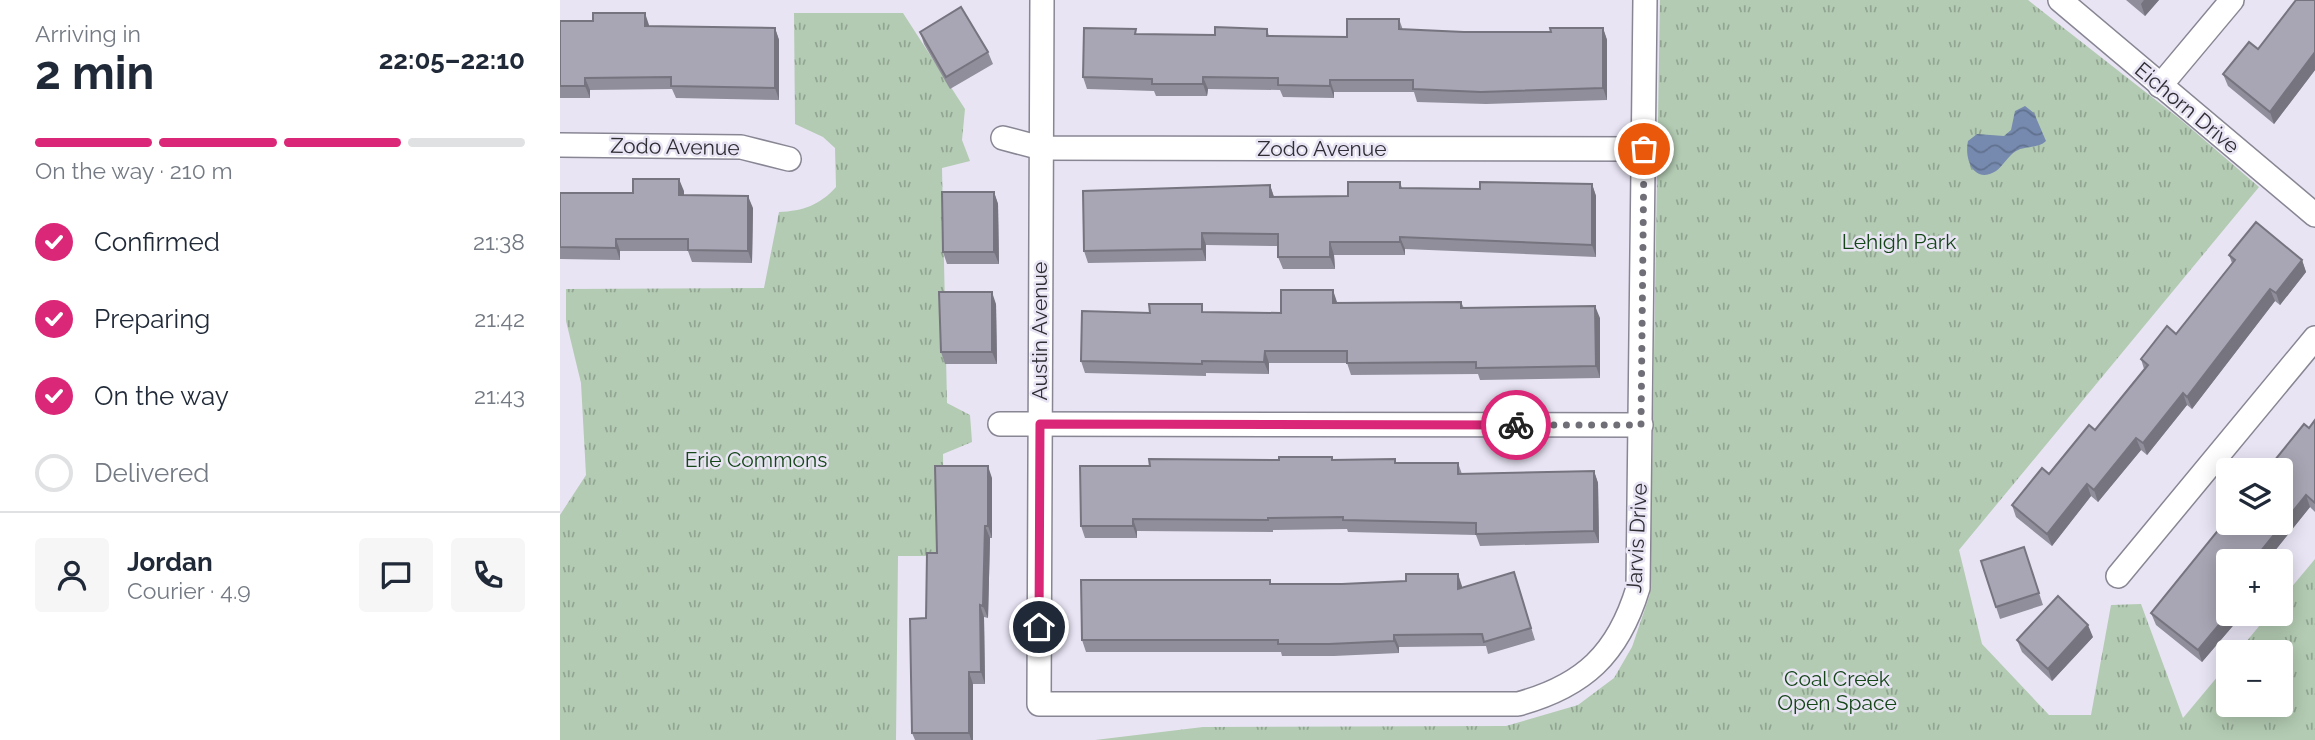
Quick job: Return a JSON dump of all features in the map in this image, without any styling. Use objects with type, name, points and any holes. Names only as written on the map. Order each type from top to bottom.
[{"type":"street","name":"Austin Avenue","points":[[1039,704],[1042,0]]},
{"type":"street","name":"Jarvis Drive","points":[[1039,704],[1518,704],[1553,694],[1604,655],[1627,624],[1638,588],[1645,0]]},
{"type":"street","name":"Eichorn Drive","points":[[2060,0],[2315,215]]},
{"type":"street","points":[[2160,86],[2232,0]]},
{"type":"street","name":"Zodo Avenue","points":[[1003,138],[1041,148],[1644,149]]},
{"type":"street","name":"Zodo Avenue","points":[[560,145],[741,147],[789,159]]},
{"type":"street","points":[[2118,576],[2315,338]]},
{"type":"street","points":[[1000,424],[1641,425]]},
{"type":"green space","name":"Lehigh Park","points":[[1660,0],[2028,0],[2180,119],[2259,187],[1959,550],[1982,644],[2049,715],[2091,715],[2111,605],[2141,604],[2183,718],[2216,678],[2216,717],[2293,717],[2293,640],[2248,640],[2259,626],[2293,626],[2293,585],[2315,559],[2315,740],[1095,740],[1203,727],[1506,726],[1578,705],[1614,678],[1632,647],[1650,594]]},
{"type":"green space","name":"Erie Commons","points":[[794,13],[903,13],[965,109],[962,140],[970,161],[942,168],[947,403],[970,415],[972,442],[943,454],[944,556],[898,556],[896,740],[560,740],[560,515],[586,475],[581,383],[566,321],[566,289],[764,288],[779,212],[810,206],[836,187],[835,148],[823,137],[795,124]]},
{"type":"water","points":[[2025,106],[2034,113],[2046,141],[2016,151],[1996,171],[1981,175],[1976,172],[1967,155],[1968,141],[1977,134],[2004,136],[2011,130],[2015,111]]},
{"type":"building","points":[[2296,0],[2315,0],[2315,52],[2270,112],[2223,74],[2249,42],[2258,49]]},
{"type":"building","points":[[961,7],[988,52],[946,77],[920,32]]},
{"type":"building","points":[[593,13],[645,13],[645,26],[775,28],[775,88],[671,86],[671,77],[585,78],[585,86],[560,86],[560,21],[593,21]]},
{"type":"building","points":[[1347,19],[1399,19],[1399,29],[1464,32],[1551,32],[1550,28],[1603,28],[1603,88],[1481,92],[1413,89],[1413,80],[1330,80],[1330,86],[1278,85],[1278,78],[1203,77],[1203,84],[1152,84],[1152,79],[1083,77],[1084,28],[1136,29],[1135,34],[1215,35],[1215,27],[1267,29],[1267,36],[1347,37]]},
{"type":"building","points":[[633,179],[679,179],[679,195],[748,196],[748,251],[688,250],[688,239],[616,239],[616,248],[560,247],[560,193],[633,193]]},
{"type":"building","points":[[1348,182],[1400,182],[1400,188],[1480,189],[1480,182],[1592,184],[1592,245],[1400,237],[1400,242],[1330,242],[1330,257],[1278,257],[1278,234],[1202,233],[1202,249],[1084,251],[1083,191],[1270,185],[1270,197],[1348,196]]},
{"type":"building","points":[[942,192],[994,192],[994,252],[943,252]]},
{"type":"building","points":[[2256,222],[2302,260],[2276,293],[2270,289],[2187,397],[2183,393],[2143,443],[2136,438],[2094,490],[2087,484],[2047,534],[2012,505],[2042,468],[2049,474],[2089,425],[2095,430],[2148,365],[2141,359],[2167,326],[2176,334],[2235,260],[2229,255]]},
{"type":"building","points":[[1281,290],[1333,290],[1333,303],[1461,302],[1461,308],[1595,306],[1596,366],[1476,368],[1476,362],[1347,363],[1347,351],[1265,351],[1264,362],[1202,361],[1202,364],[1081,361],[1082,311],[1150,313],[1149,304],[1202,304],[1202,312],[1281,313]]},
{"type":"building","points":[[939,292],[992,292],[992,352],[941,352]]},
{"type":"building","points":[[2315,420],[2315,503],[2306,495],[2293,511],[2293,458],[2277,458],[2304,424],[2309,428]]},
{"type":"building","points":[[1279,457],[1395,459],[1395,463],[1458,463],[1458,474],[1594,471],[1594,531],[1476,534],[1476,523],[1343,520],[1343,517],[1268,520],[1133,519],[1133,526],[1081,526],[1080,466],[1150,466],[1149,459],[1279,460]]},
{"type":"building","points":[[935,466],[988,466],[988,526],[985,526],[983,606],[980,605],[981,672],[969,672],[969,733],[912,733],[910,619],[926,618],[927,553],[937,553]]},
{"type":"building","points":[[2216,533],[2216,535],[2274,535],[2262,549],[2216,549],[2218,626],[2198,650],[2151,613]]},
{"type":"building","points":[[2024,547],[2039,593],[1996,607],[1981,561]]},
{"type":"building","points":[[1514,572],[1531,628],[1484,642],[1482,634],[1394,635],[1394,641],[1329,644],[1278,644],[1278,640],[1082,640],[1081,580],[1270,580],[1270,584],[1342,584],[1406,581],[1406,574],[1458,574],[1458,589]]},
{"type":"building","points":[[2058,596],[2088,625],[2048,669],[2017,640]]},
{"type":"way so far","points":[[1516,425],[1641,425],[1644,149]]},
{"type":"route","points":[[1039,627],[1040,424],[1516,425]]},
{"type":"park label","name":"Coal Creek Open Space","points":[[1837,691]]}]
